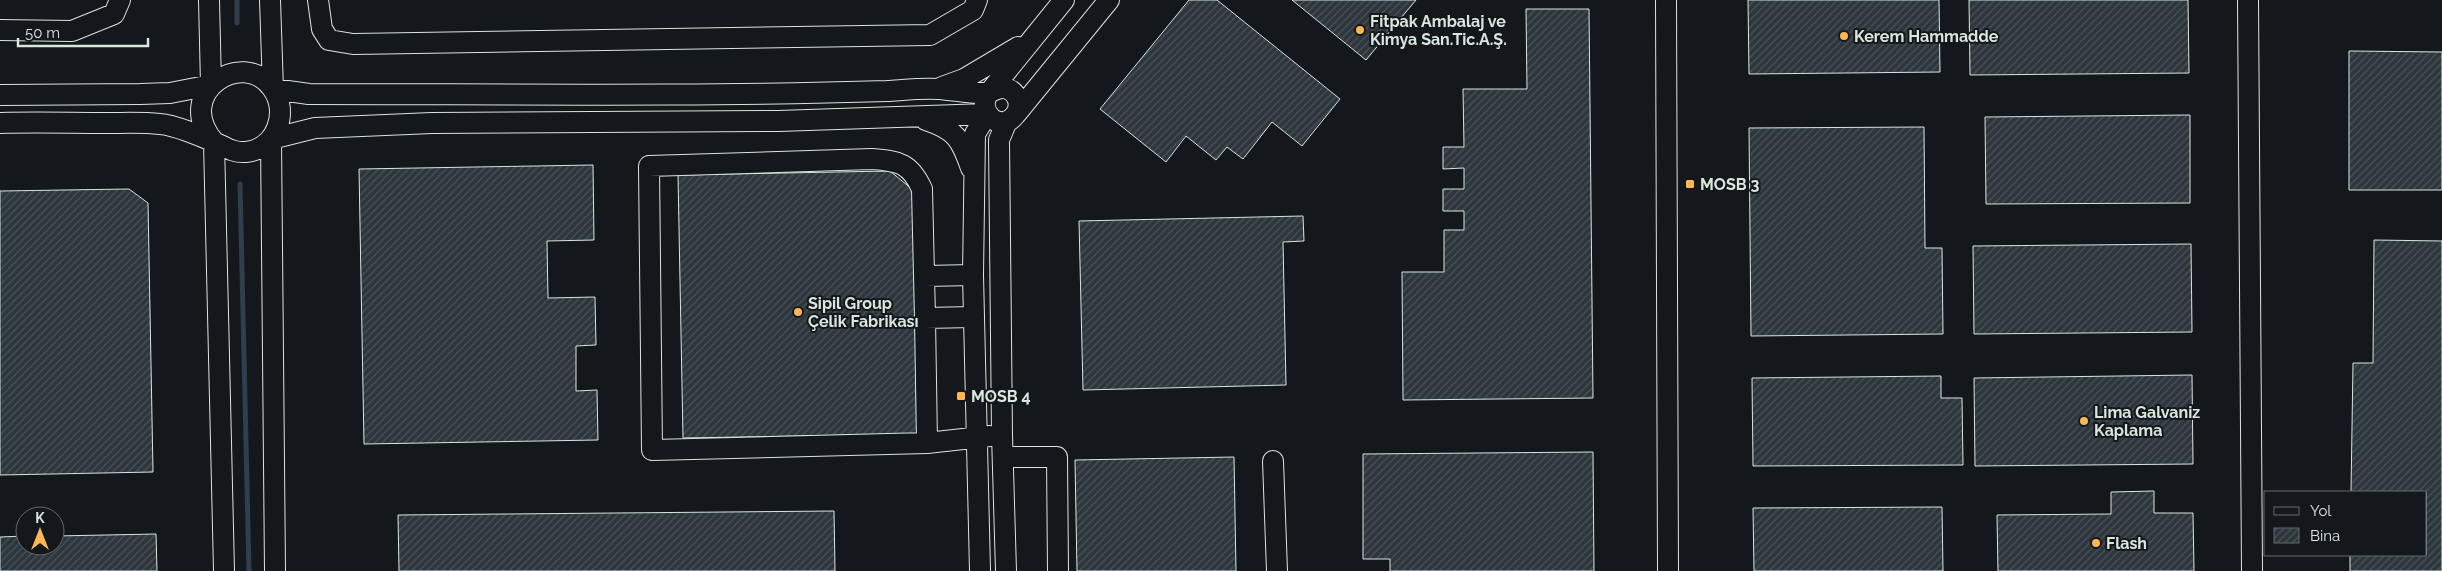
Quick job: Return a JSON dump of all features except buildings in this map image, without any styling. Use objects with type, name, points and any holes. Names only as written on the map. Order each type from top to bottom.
[{"type":"street","points":[[0,30],[72,31],[114,14],[120,0]]},
{"type":"street","points":[[209,0],[211,86]]},
{"type":"street","points":[[270,0],[273,89]]},
{"type":"street","points":[[318,0],[322,29],[329,40],[353,44],[930,35],[973,10],[978,0]]},
{"type":"street","points":[[1064,0],[988,94],[984,103],[987,114],[996,121],[1011,118],[1109,0]]},
{"type":"street","points":[[1666,0],[1668,571]]},
{"type":"street","points":[[2248,0],[2252,571]]},
{"type":"street","points":[[937,89],[964,79],[991,65],[1034,36]]},
{"type":"street","points":[[235,73],[249,73],[262,78],[273,89],[279,100],[281,114],[278,127],[271,139],[261,147],[247,152],[224,149],[206,133],[201,115],[204,96],[211,86],[222,77],[235,73]]},
{"type":"street","points":[[0,95],[163,93],[211,86]]},
{"type":"street","points":[[273,89],[308,94],[805,93],[937,89],[988,94],[998,88],[1010,90],[1014,93],[1019,103],[999,140],[1002,435],[1006,571]]},
{"type":"street","points":[[271,139],[315,128],[432,122],[778,121],[919,118],[987,114]]},
{"type":"street","points":[[980,571],[973,317],[975,134],[987,114]]},
{"type":"street","points":[[919,118],[945,127],[959,138],[975,180]]},
{"type":"street","points":[[0,123],[162,124],[214,142]]},
{"type":"street","points":[[271,139],[275,571]]},
{"type":"street","points":[[214,142],[224,571]]},
{"type":"street","points":[[928,443],[922,189],[914,172],[896,161],[872,159],[649,166],[652,450],[928,443],[1002,435]]},
{"type":"street","points":[[924,276],[973,275]]},
{"type":"street","points":[[926,318],[973,317]]},
{"type":"street","points":[[1003,457],[1057,457],[1058,571]]},
{"type":"street","points":[[1273,461],[1276,571]]},
{"type":"waterway","points":[[237,0],[237,23]]},
{"type":"waterway","points":[[240,184],[249,571]]},
{"type":"place","name":"Fitpak Ambalaj ve Kimya San.Tic.A.Ş.","points":[[1360,30]]},
{"type":"place","name":"Kerem Hammadde","points":[[1844,36]]},
{"type":"place","name":"MOSB 3","points":[[1690,184]]},
{"type":"place","name":"Sipil Group Çelik Fabrikası","points":[[798,312]]},
{"type":"place","name":"MOSB 4","points":[[961,396]]},
{"type":"place","name":"Lima Galvaniz Kaplama","points":[[2084,421]]},
{"type":"place","name":"Flash","points":[[2096,543]]}]
